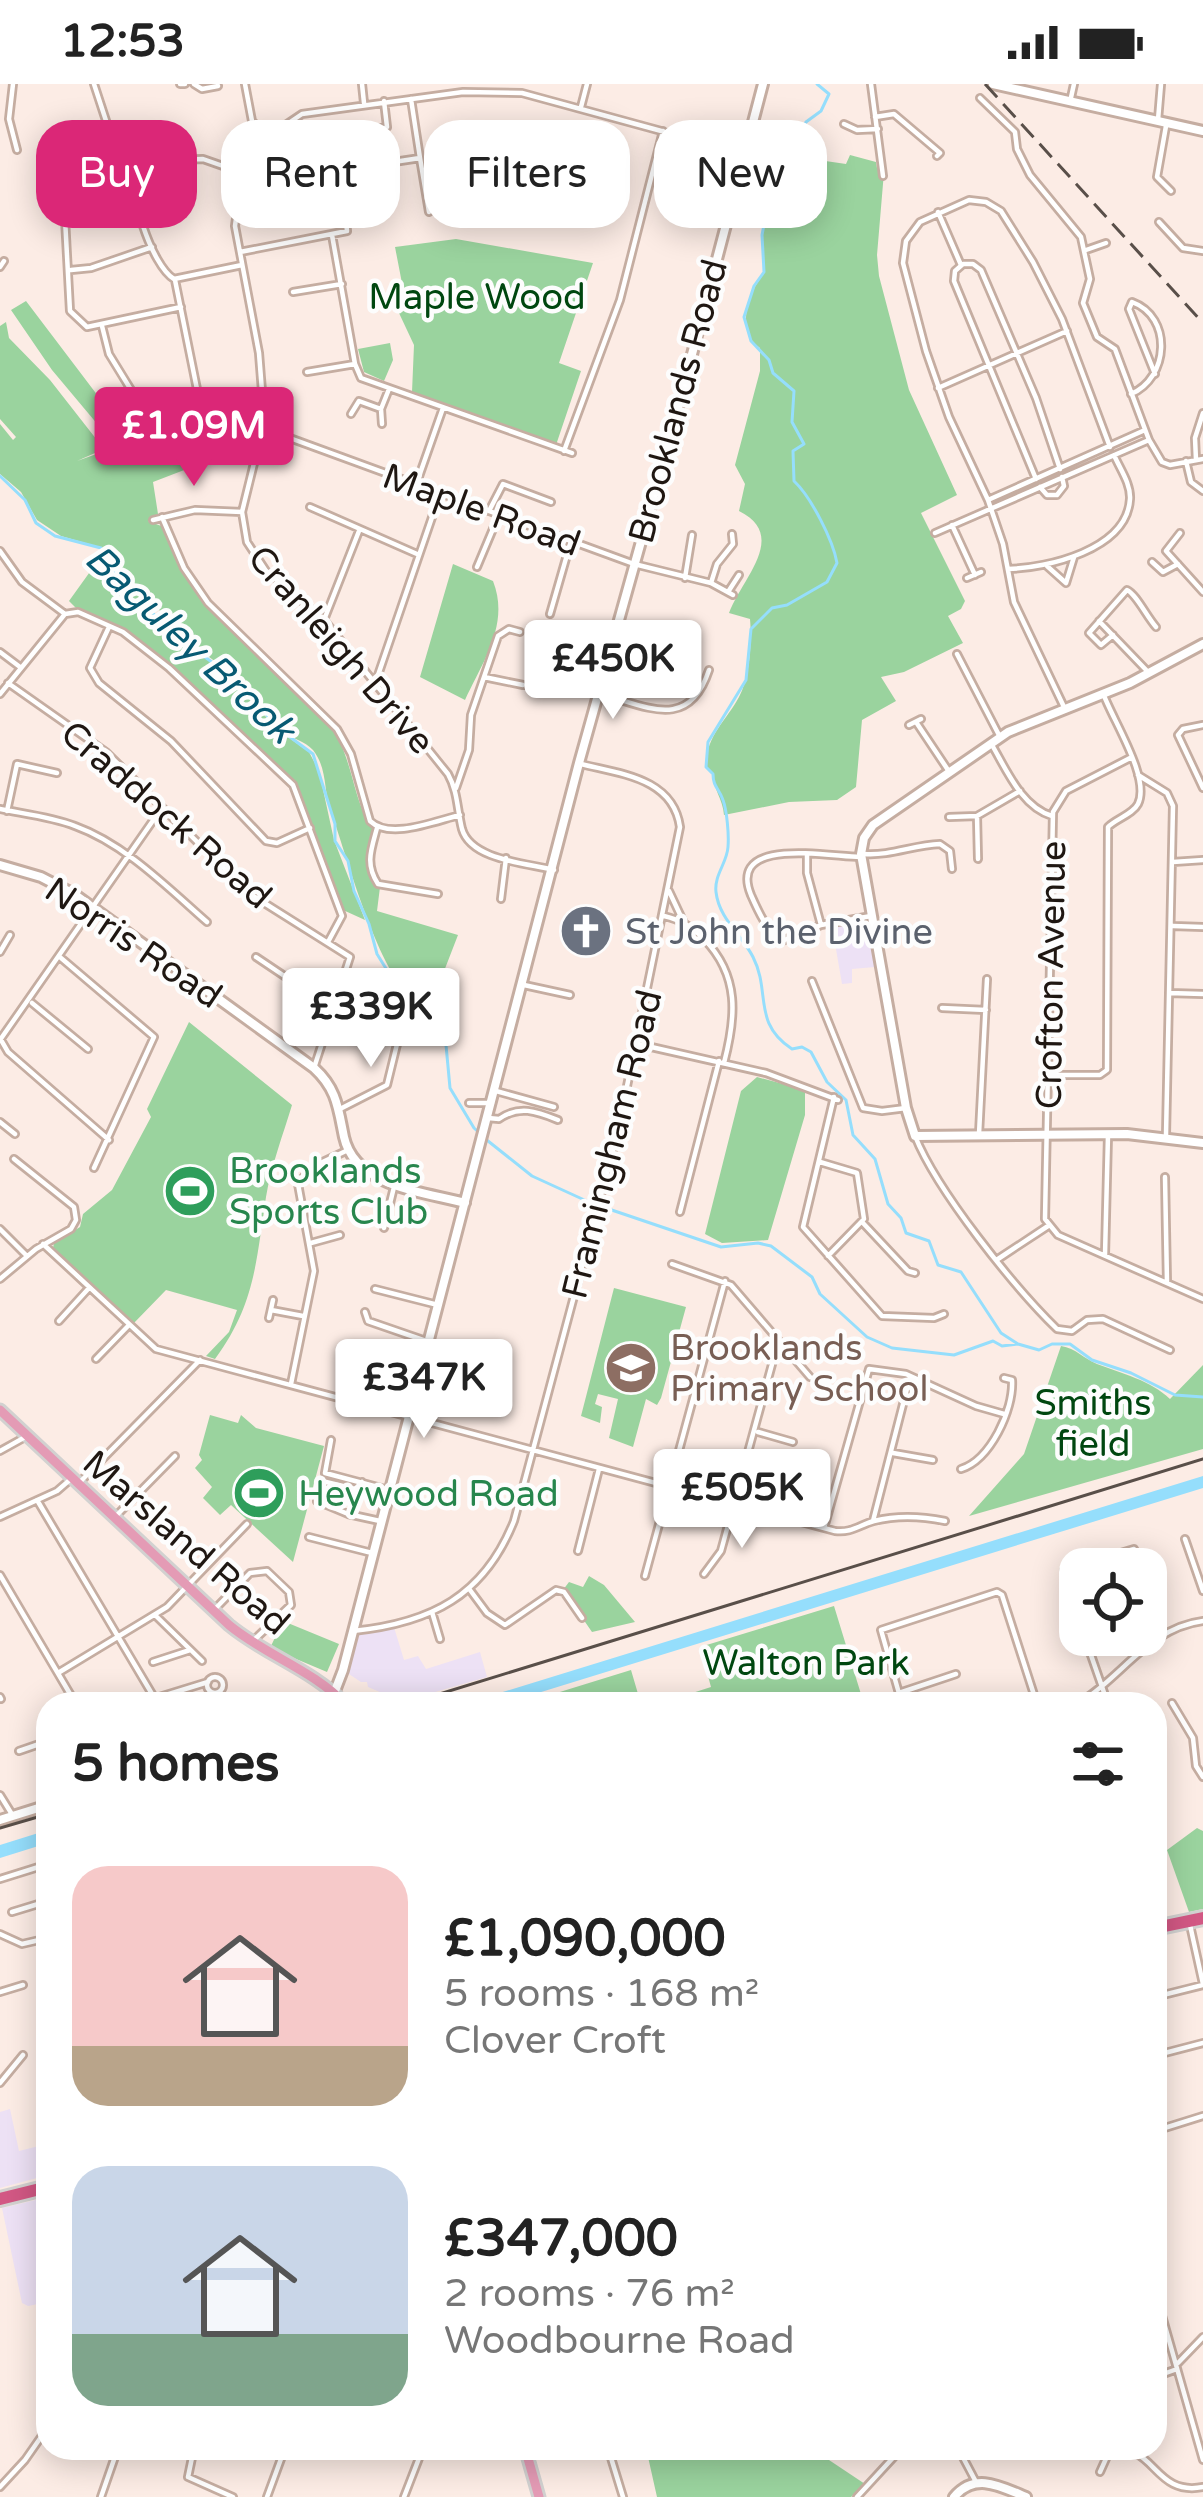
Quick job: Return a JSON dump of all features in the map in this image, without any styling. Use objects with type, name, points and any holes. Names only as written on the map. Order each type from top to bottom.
[{"type":"highway","points":[[0,2199],[36,2190]]},
{"type":"main road","name":"Marsland Road","points":[[0,1410],[213,1611],[323,1692]]},
{"type":"main road","points":[[528,2460],[539,2497]]},
{"type":"street","points":[[13,84],[9,119],[16,151]]},
{"type":"street","points":[[94,84],[106,120]]},
{"type":"street","points":[[186,84],[202,89],[218,86]]},
{"type":"street","points":[[244,84],[252,120]]},
{"type":"street","points":[[362,84],[364,104]]},
{"type":"street","points":[[522,94],[524,84]]},
{"type":"street","points":[[581,107],[587,84]]},
{"type":"street","name":"Brooklands Road","points":[[752,120],[763,84]]},
{"type":"street","points":[[871,84],[883,176]]},
{"type":"street","points":[[1070,101],[1074,84]]},
{"type":"street","points":[[1161,84],[1157,177],[1171,191]]},
{"type":"street","points":[[998,85],[1202,127]]},
{"type":"street","points":[[293,120],[302,114],[463,88],[522,94],[654,128]]},
{"type":"street","points":[[411,99],[424,182]]},
{"type":"street","points":[[384,101],[386,120]]},
{"type":"street","points":[[982,102],[1016,132],[1018,151],[1030,175],[1072,223],[1086,250],[1090,282],[1082,299],[1097,337],[1115,349],[1149,440],[1165,464],[1200,459],[1195,438],[1203,413]]},
{"type":"street","points":[[875,117],[894,115],[940,153],[937,156]]},
{"type":"street","points":[[0,117],[9,119]]},
{"type":"street","points":[[844,124],[857,130],[878,128]]},
{"type":"street","points":[[400,161],[420,158]]},
{"type":"street","points":[[332,235],[361,378],[568,452],[620,300],[654,166]]},
{"type":"street","points":[[1008,568],[1047,566],[1103,540],[1127,512],[1129,489],[1040,274],[999,210],[972,200],[938,212],[914,228],[903,254],[938,388],[988,500],[1013,599],[1064,708]]},
{"type":"street","points":[[938,212],[961,265]]},
{"type":"street","points":[[1159,222],[1183,248],[1203,251]]},
{"type":"street","points":[[66,228],[70,311],[88,327],[181,307]]},
{"type":"street","points":[[146,228],[160,267],[174,279],[200,404]]},
{"type":"street","name":"Cranleigh Drive","points":[[237,228],[263,404],[242,512],[248,542],[258,562],[324,620],[376,681],[456,788],[460,815]]},
{"type":"street","points":[[240,252],[332,235],[347,228]]},
{"type":"street","name":"Brooklands Road","points":[[335,1692],[723,228]]},
{"type":"street","points":[[69,270],[91,268],[152,247]]},
{"type":"street","points":[[1086,250],[1104,247]]},
{"type":"street","points":[[174,279],[242,265]]},
{"type":"street","points":[[961,265],[980,268],[1016,354],[1064,477],[1064,488],[1057,495],[1046,494],[1034,480],[954,281],[954,272],[961,265]]},
{"type":"street","points":[[293,292],[342,284]]},
{"type":"street","points":[[1131,394],[1147,387],[1155,374],[1161,357],[1159,334],[1149,314],[1133,301],[1129,309],[1155,374]]},
{"type":"street","points":[[102,323],[109,354],[139,407],[154,412],[200,404],[263,404]]},
{"type":"street","points":[[938,388],[1067,331]]},
{"type":"street","points":[[307,372],[355,364]]},
{"type":"street","points":[[382,424],[388,389]]},
{"type":"street","points":[[350,414],[359,401],[381,409]]},
{"type":"street","points":[[416,485],[443,408]]},
{"type":"street","points":[[988,500],[1145,430]]},
{"type":"street","name":"Maple Road","points":[[260,433],[287,437],[634,564],[711,583],[731,594],[739,575]]},
{"type":"street","points":[[935,533],[1149,440]]},
{"type":"street","points":[[200,445],[257,451]]},
{"type":"street","points":[[1110,447],[1114,455]]},
{"type":"street","points":[[1186,461],[1191,482],[1203,490]]},
{"type":"street","points":[[489,511],[503,484],[551,502]]},
{"type":"street","points":[[376,681],[440,494]]},
{"type":"street","points":[[310,507],[417,554]]},
{"type":"street","points":[[153,520],[195,510],[242,512]]},
{"type":"street","points":[[477,567],[499,515]]},
{"type":"street","points":[[163,517],[184,568],[208,603],[337,729],[351,754],[364,810],[377,828],[394,830],[460,815],[463,834],[483,852],[554,870]]},
{"type":"street","points":[[952,525],[974,575]]},
{"type":"street","points":[[324,620],[360,530]]},
{"type":"street","points":[[1180,533],[1166,549],[1203,592]]},
{"type":"street","points":[[711,583],[716,564],[733,544],[732,534]]},
{"type":"street","points":[[685,578],[692,535]]},
{"type":"street","points":[[550,614],[571,541]]},
{"type":"street","points":[[0,551],[25,584],[65,614]]},
{"type":"street","points":[[1047,566],[1066,583],[1074,557]]},
{"type":"street","points":[[1152,562],[1163,572],[1178,564]]},
{"type":"street","points":[[1113,635],[1102,645],[1090,636],[1128,589],[1156,627]]},
{"type":"street","points":[[0,694],[65,614],[77,612],[123,632],[169,668],[293,785],[342,916],[328,943],[351,959],[314,1068]]},
{"type":"street","points":[[1099,621],[1149,674]]},
{"type":"street","points":[[110,626],[91,668],[99,682],[152,723],[266,841],[277,843],[310,828]]},
{"type":"street","points":[[456,788],[471,740],[471,715],[498,635],[509,628],[520,632]]},
{"type":"street","points":[[614,636],[644,643]]},
{"type":"street","points":[[1169,1350],[1103,1319],[1092,1318],[1072,1331],[1052,1324],[931,1170],[906,1108],[861,855],[873,825],[995,740],[1149,674],[1203,644]]},
{"type":"street","points":[[0,652],[20,667]]},
{"type":"street","points":[[957,654],[1020,791],[1042,813],[1052,817],[1066,791],[1132,758]]},
{"type":"street","points":[[599,694],[675,710],[697,698],[709,670]]},
{"type":"street","points":[[484,677],[524,685]]},
{"type":"street","name":"Craddock Road","points":[[8,683],[106,752],[250,894],[328,943]]},
{"type":"street","points":[[1048,1075],[1100,1075],[1107,1070],[1108,827],[1138,804],[1138,775],[1103,693]]},
{"type":"street","points":[[916,722],[950,773]]},
{"type":"street","points":[[1203,725],[1193,725],[1178,735],[1203,788]]},
{"type":"street","name":"Framingham Road","points":[[353,1631],[432,1612],[470,1590],[507,1539],[597,1210],[638,1044],[680,827],[670,798],[641,779],[579,763]]},
{"type":"street","points":[[57,773],[17,764],[3,810],[78,826],[129,858],[207,922]]},
{"type":"street","points":[[1138,775],[1172,801],[1166,1141]]},
{"type":"street","points":[[949,818],[977,816],[1020,791]]},
{"type":"street","points":[[109,1140],[0,1040],[31,1002],[162,808]]},
{"type":"street","points":[[977,816],[978,859]]},
{"type":"street","name":"Crofton Avenue","points":[[1048,1226],[1052,817]]},
{"type":"street","points":[[377,828],[369,856],[370,871],[378,884],[438,894]]},
{"type":"street","points":[[871,916],[821,925],[778,940],[748,885],[751,872],[761,860],[786,851],[832,858],[940,844],[950,851],[952,869]]},
{"type":"street","points":[[807,852],[807,873],[821,925]]},
{"type":"street","points":[[501,899],[506,858]]},
{"type":"street","points":[[1172,862],[1203,860]]},
{"type":"street","name":"Norris Road","points":[[0,865],[40,877],[94,909],[314,1068],[328,1082],[340,1109],[348,1150]]},
{"type":"street","points":[[669,891],[684,923],[718,954],[730,981],[734,1020],[680,1212]]},
{"type":"street","points":[[664,916],[684,923]]},
{"type":"street","points":[[1171,926],[1203,927]]},
{"type":"street","points":[[0,952],[10,934]]},
{"type":"street","points":[[256,957],[335,1010]]},
{"type":"street","points":[[61,958],[153,1035],[94,1168]]},
{"type":"street","points":[[980,1134],[987,979]]},
{"type":"street","points":[[811,981],[861,1106],[874,1112],[906,1108]]},
{"type":"street","points":[[524,985],[570,995]]},
{"type":"street","points":[[1169,993],[1203,994]]},
{"type":"street","points":[[31,1002],[88,1049]]},
{"type":"street","points":[[942,1008],[986,1010]]},
{"type":"street","points":[[340,1109],[387,1085],[400,1032]]},
{"type":"street","points":[[638,1044],[722,1062],[836,1099],[802,1222],[882,1316],[934,1318],[944,1314]]},
{"type":"street","points":[[495,1091],[554,1107]]},
{"type":"street","points":[[469,1102],[492,1103]]},
{"type":"street","points":[[487,1122],[512,1110],[530,1110],[558,1120]]},
{"type":"street","points":[[0,1122],[15,1134]]},
{"type":"street","points":[[915,1136],[1108,1134],[1203,1143]]},
{"type":"street","points":[[1105,1255],[1108,1134]]},
{"type":"street","points":[[290,1384],[314,1271],[298,1184],[311,1167],[348,1150],[371,1174],[465,1203]]},
{"type":"street","points":[[0,1280],[43,1244],[71,1229],[77,1212],[14,1159]]},
{"type":"street","points":[[818,1161],[858,1174],[863,1223],[915,1273]]},
{"type":"street","points":[[1165,1177],[1167,1282]]},
{"type":"street","points":[[383,1228],[394,1184]]},
{"type":"street","points":[[828,1256],[863,1223]]},
{"type":"street","points":[[998,1258],[1048,1226],[1054,1233],[1203,1299]]},
{"type":"street","points":[[0,1228],[27,1256]]},
{"type":"street","points":[[308,1243],[340,1235]]},
{"type":"street","points":[[43,1244],[152,1347],[824,1528],[848,1532],[873,1521],[908,1515],[940,1521]]},
{"type":"street","points":[[672,1264],[724,1281],[810,1377]]},
{"type":"street","points":[[645,1576],[724,1281]]},
{"type":"street","points":[[58,1322],[89,1288]]},
{"type":"street","points":[[375,1289],[438,1306]]},
{"type":"street","points":[[269,1318],[273,1300]]},
{"type":"street","points":[[271,1310],[303,1316]]},
{"type":"street","points":[[365,1312],[368,1321],[428,1342]]},
{"type":"street","points":[[96,1359],[128,1326]]},
{"type":"street","points":[[704,1574],[721,1552],[781,1346]]},
{"type":"street","points":[[419,1374],[433,1376],[434,1360],[441,1355],[455,1359],[472,1383]]},
{"type":"street","points":[[0,1517],[75,1481],[200,1360]]},
{"type":"street","points":[[824,1528],[867,1372],[874,1367],[936,1384],[976,1406],[1004,1414]]},
{"type":"street","points":[[873,1521],[910,1378]]},
{"type":"street","points":[[964,1471],[992,1442],[1012,1396],[1015,1379],[1004,1378]]},
{"type":"street","points":[[755,1431],[793,1442]]},
{"type":"street","points":[[0,1451],[27,1436]]},
{"type":"street","points":[[331,1441],[325,1473],[389,1490]]},
{"type":"street","points":[[892,1453],[919,1460],[929,1456]]},
{"type":"street","points":[[114,1517],[175,1456]]},
{"type":"street","points":[[578,1551],[600,1468]]},
{"type":"street","points":[[362,1482],[355,1489],[322,1480],[317,1501],[380,1521]]},
{"type":"street","points":[[37,1500],[152,1692]]},
{"type":"street","points":[[58,1673],[155,1615],[247,1524]]},
{"type":"street","points":[[309,1537],[372,1553]]},
{"type":"street","points":[[1185,1539],[1203,1591]]},
{"type":"street","points":[[213,1611],[250,1573],[267,1571],[289,1592],[290,1605],[252,1644]]},
{"type":"street","points":[[0,1575],[69,1692]]},
{"type":"street","points":[[470,1590],[487,1613],[508,1625],[565,1587],[582,1618]]},
{"type":"street","points":[[898,1692],[881,1630],[997,1592],[1002,1595],[1032,1692]]},
{"type":"street","points":[[432,1612],[440,1639]]},
{"type":"street","points":[[155,1615],[202,1661]]},
{"type":"street","points":[[1096,1692],[1151,1641],[1203,1621]]},
{"type":"street","points":[[152,1662],[190,1650]]},
{"type":"street","points":[[1091,1656],[1104,1692]]},
{"type":"street","points":[[901,1692],[956,1674]]},
{"type":"street","points":[[181,1692],[214,1677],[221,1679],[220,1691],[210,1691],[208,1682]]},
{"type":"street","points":[[1172,1704],[1193,1738],[1196,1766],[1203,1777]]},
{"type":"street","points":[[19,1751],[36,1745]]},
{"type":"street","points":[[0,1795],[13,1816]]},
{"type":"street","points":[[0,1820],[36,1809]]},
{"type":"street","points":[[0,1879],[36,1868]]},
{"type":"street","points":[[12,1912],[36,1905]]},
{"type":"street","points":[[1167,1994],[1203,1985],[1196,1919]]},
{"type":"street","points":[[0,1934],[23,1944],[36,1941]]},
{"type":"street","points":[[0,1991],[23,1985]]},
{"type":"street","points":[[1167,2052],[1203,2043]]},
{"type":"street","points":[[0,2083],[23,2055]]},
{"type":"street","points":[[1167,2128],[1203,2116]]},
{"type":"street","points":[[1167,2372],[1203,2337]]},
{"type":"street","points":[[1167,2341],[1203,2460]]},
{"type":"street","points":[[0,2487],[36,2445]]},
{"type":"street","points":[[101,2497],[114,2460]]},
{"type":"street","points":[[192,2460],[188,2477],[233,2497]]},
{"type":"street","points":[[267,2497],[280,2460]]},
{"type":"street","points":[[404,2497],[418,2460]]},
{"type":"street","points":[[612,2460],[623,2497]]},
{"type":"street","points":[[857,2497],[891,2460]]},
{"type":"street","points":[[966,2460],[976,2482]]},
{"type":"street","points":[[1100,2472],[1105,2460]]},
{"type":"street","points":[[1146,2460],[1157,2475],[1174,2486],[1203,2487]]},
{"type":"street","points":[[954,2497],[976,2482],[1023,2496]]},
{"type":"shaded area","points":[[867,920],[875,967],[852,969],[852,983],[842,984],[832,926]]},
{"type":"shaded area","points":[[393,1624],[404,1660],[418,1656],[426,1669],[480,1652],[487,1677],[435,1692],[380,1692],[346,1672],[356,1636]]},
{"type":"shaded area","points":[[10,2109],[19,2151],[36,2147],[36,2178],[0,2188],[0,2112]]},
{"type":"shaded area","points":[[36,2200],[36,2304],[22,2303],[2,2208]]},
{"type":"green space","points":[[850,155],[876,162],[884,172],[879,276],[909,390],[957,495],[921,513],[965,601],[948,616],[963,643],[904,672],[881,677],[896,701],[862,720],[856,787],[837,800],[789,802],[724,815],[713,774],[706,767],[707,756],[746,679],[750,619],[729,613],[761,545],[753,521],[739,511],[745,484],[735,465],[760,371],[760,348],[748,331],[747,311],[764,272],[763,228],[827,228],[827,161],[846,164]]},
{"type":"green space","name":"Maple Wood","points":[[456,239],[593,263],[559,363],[581,371],[556,445],[412,392],[414,345],[399,313],[407,309],[395,247]]},
{"type":"green space","points":[[26,301],[120,425],[125,435],[114,444],[52,370],[11,310]]},
{"type":"green space","points":[[6,322],[9,338],[50,380],[104,449],[77,461],[116,447],[157,415],[202,408],[222,421],[241,422],[238,428],[224,429],[218,441],[195,439],[192,467],[153,482],[158,514],[148,521],[164,527],[196,588],[216,612],[306,696],[337,735],[362,809],[375,829],[369,867],[380,887],[377,911],[458,935],[434,997],[428,991],[409,994],[386,961],[354,881],[313,750],[283,730],[239,679],[175,631],[148,594],[112,564],[106,549],[61,536],[37,520],[21,492],[0,474],[0,424],[13,440],[16,437],[0,419],[0,326]]},
{"type":"green space","points":[[390,343],[393,360],[384,381],[364,372],[358,349]]},
{"type":"green space","points":[[102,561],[110,574],[143,598],[164,626],[240,685],[275,728],[309,752],[319,771],[334,840],[365,920],[343,910],[298,788],[170,667],[123,629],[78,610],[69,601]]},
{"type":"green space","points":[[453,564],[493,581],[497,597],[492,642],[465,700],[420,677]]},
{"type":"green space","name":"Brooklands Sports Club","points":[[189,1022],[292,1105],[268,1185],[246,1301],[215,1359],[206,1356],[229,1332],[237,1310],[166,1290],[133,1324],[53,1248],[80,1227],[83,1214],[112,1190],[151,1117],[147,1109]]},
{"type":"green space","points":[[757,1077],[805,1090],[805,1115],[768,1240],[722,1243],[705,1234],[741,1091]]},
{"type":"green space","name":"Brooklands Primary School","points":[[614,1288],[686,1307],[661,1398],[657,1405],[646,1399],[633,1447],[609,1438],[618,1399],[598,1394],[595,1404],[602,1407],[600,1423],[581,1416]]},
{"type":"green space","name":"Smiths field","points":[[1061,1346],[1145,1382],[1170,1399],[1203,1365],[1203,1449],[969,1516],[1024,1454]]},
{"type":"green space","name":"Heywood Road","points":[[210,1415],[238,1423],[241,1415],[256,1428],[324,1446],[293,1562],[231,1505],[220,1515],[203,1498],[212,1487],[195,1468],[202,1460],[199,1455]]},
{"type":"green space","points":[[589,1576],[604,1585],[635,1622],[592,1632],[563,1590],[569,1582],[583,1587]]},
{"type":"green space","name":"Walton Park","points":[[834,1606],[860,1692],[695,1692],[711,1687],[700,1647]]},
{"type":"green space","points":[[283,1621],[339,1644],[327,1672],[270,1648]]},
{"type":"green space","points":[[631,1670],[637,1692],[560,1692]]},
{"type":"green space","points":[[1197,1828],[1203,1831],[1203,1909],[1189,1912],[1167,1850]]},
{"type":"green space","points":[[649,2460],[829,2460],[865,2484],[851,2497],[657,2497]]},
{"type":"water","points":[[1203,1476],[1203,1488],[541,1692],[503,1692]]},
{"type":"water","points":[[36,1834],[36,1847],[0,1858],[0,1845]]},
{"type":"waterway","points":[[817,84],[829,94],[821,111],[806,122],[790,153],[805,158],[799,197],[792,207],[777,204],[767,209],[762,235],[764,272],[744,317],[751,341],[769,360],[773,373],[794,391],[792,422],[804,444],[793,451],[794,481],[820,519],[837,563],[827,582],[787,605],[772,608],[751,629],[746,680],[708,742],[706,767],[723,800],[728,830],[727,853],[716,886],[718,902],[753,957],[772,1029],[792,1049],[811,1052],[827,1082],[846,1100],[853,1135],[875,1159],[888,1204],[901,1218],[906,1233],[929,1241],[938,1265],[961,1272],[1001,1333],[1039,1350],[1070,1344],[1092,1360],[1175,1395],[1203,1397]]},
{"type":"waterway","name":"Baguley Brook","points":[[0,476],[25,500],[36,523],[55,536],[101,548],[107,567],[144,595],[168,630],[246,687],[275,726],[313,754],[335,824],[335,841],[348,861],[377,954],[405,999],[446,1045],[450,1088],[474,1128],[488,1141],[532,1176],[591,1203],[721,1247],[771,1246],[812,1277],[820,1294],[867,1337],[892,1348],[954,1355],[993,1341],[1002,1346],[1018,1344]]},
{"type":"tram line","points":[[446,1692],[1203,1459]]},
{"type":"tram line","points":[[0,1828],[36,1818]]},
{"type":"railway","points":[[985,84],[1203,323]]},
{"type":"place","name":"St John the Divine","points":[[586,931]]},
{"type":"place","name":"Brooklands Sports Club","points":[[190,1191]]},
{"type":"place","name":"Brooklands Primary School","points":[[631,1368]]},
{"type":"place","name":"Heywood Road","points":[[259,1493]]}]
